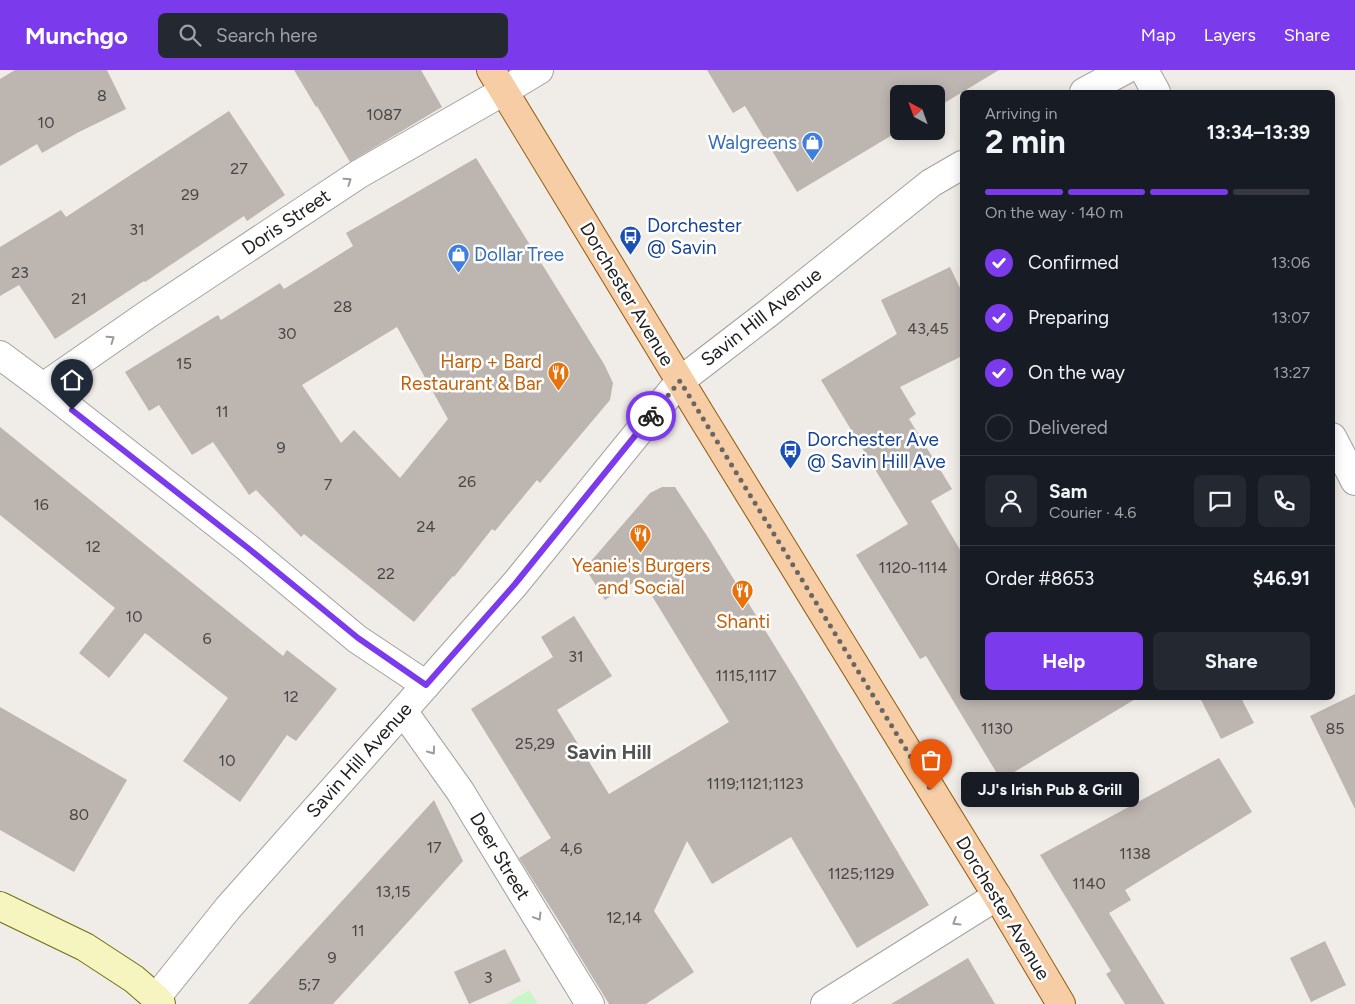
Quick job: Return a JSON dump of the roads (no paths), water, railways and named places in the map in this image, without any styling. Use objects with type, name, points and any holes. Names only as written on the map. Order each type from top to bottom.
[{"type":"main road","name":"Dorchester Avenue","points":[[498,80],[680,381],[997,896],[1060,1004]]},
{"type":"main road","points":[[0,906],[85,947],[134,979],[156,1002]]},
{"type":"street","name":"Doris Street","points":[[43,387],[148,314],[498,80],[539,70]]},
{"type":"street","points":[[1088,90],[1125,70]]},
{"type":"street","points":[[1144,70],[1155,90]]},
{"type":"street","name":"Savin Hill Avenue","points":[[156,1002],[228,908],[515,584],[680,381],[778,306],[931,183],[960,166]]},
{"type":"street","points":[[0,355],[248,548],[358,638],[426,685]]},
{"type":"street","points":[[1335,443],[1355,481]]},
{"type":"street","name":"Deer Street","points":[[403,712],[460,790],[590,1004]]},
{"type":"street","points":[[825,1004],[997,896]]},
{"type":"place","name":"Walgreens","points":[[813,161]]},
{"type":"place","name":"Dorchester @ Savin","points":[[631,255]]},
{"type":"place","name":"Dollar Tree","points":[[458,273]]},
{"type":"place","name":"Harp + Bard Restaurant & Bar","points":[[558,391]]},
{"type":"place","name":"Dorchester Ave @ Savin Hill Ave","points":[[791,469]]},
{"type":"place","name":"Yeanie's Burgers and Social","points":[[641,553]]},
{"type":"place","name":"Shanti","points":[[743,609]]},
{"type":"place","name":"JJ's Irish Pub & Grill","points":[[931,790]]},
{"type":"district","name":"Savin Hill","points":[[609,752]]}]
